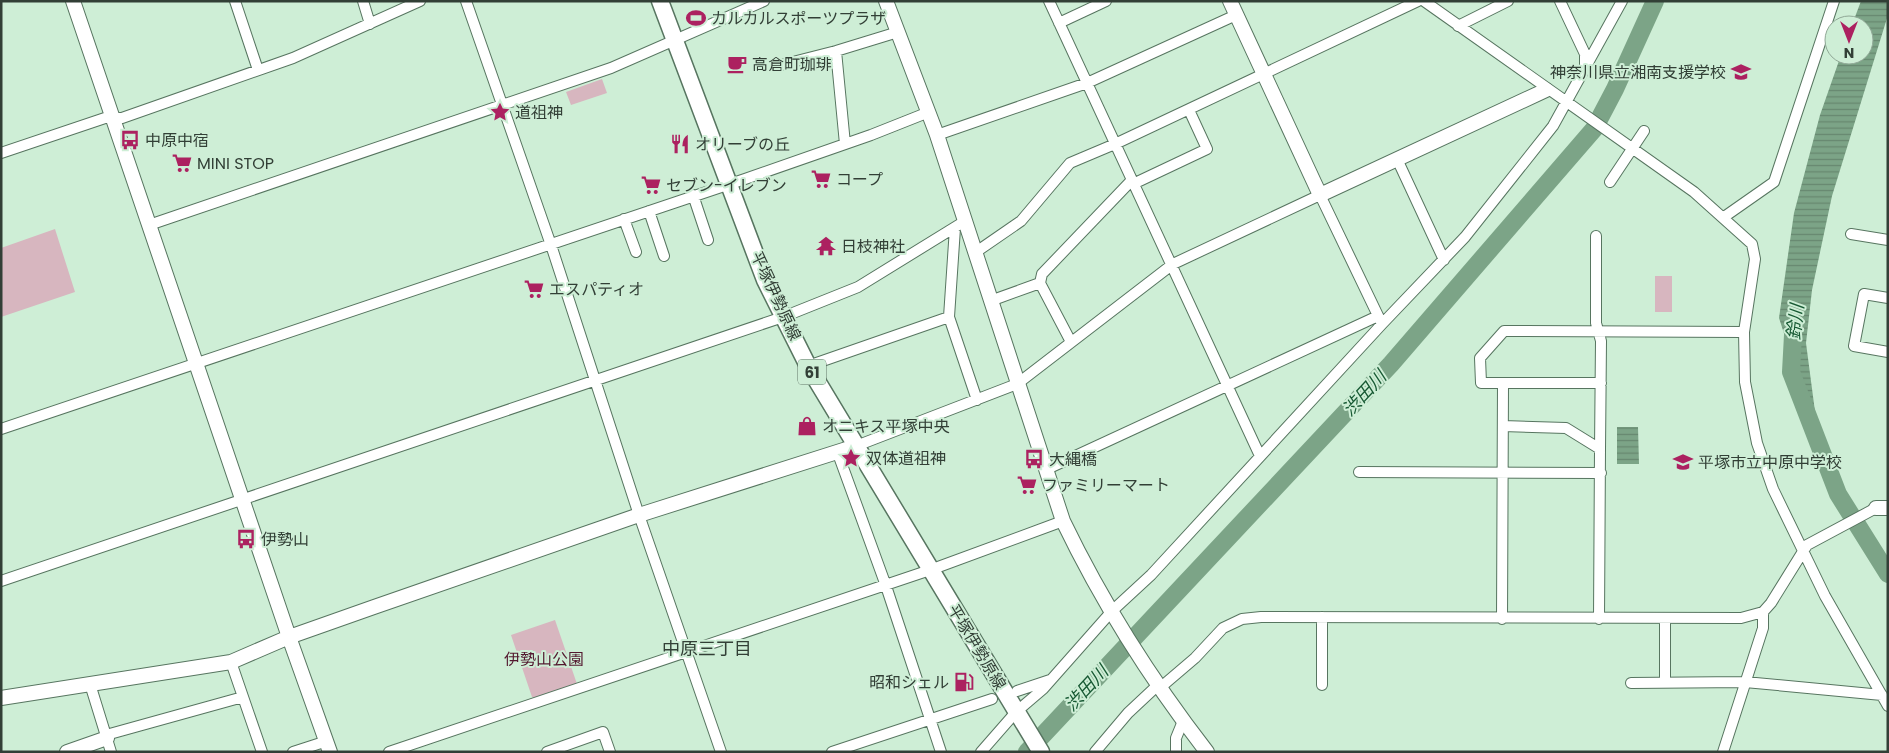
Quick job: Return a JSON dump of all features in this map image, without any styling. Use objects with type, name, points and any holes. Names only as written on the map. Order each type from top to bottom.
[{"type":"main road","name":"平塚伊勢原線","points":[[660,1],[765,280],[808,366],[1041,752]]},
{"type":"street","points":[[73,1],[198,364],[289,637],[328,746],[292,752]]},
{"type":"street","points":[[235,1],[258,70]]},
{"type":"street","points":[[363,1],[370,24]]},
{"type":"street","points":[[466,1],[551,244],[639,516],[721,752]]},
{"type":"street","points":[[149,225],[611,68],[674,41],[751,4],[764,1]]},
{"type":"street","points":[[886,1],[937,135],[960,224],[976,252],[993,300],[1017,384],[1063,521],[1084,565],[1183,721],[1207,752]]},
{"type":"street","points":[[1049,1],[1132,182],[1173,264],[1260,456]]},
{"type":"street","points":[[1230,1],[1380,320]]},
{"type":"street","points":[[1424,1],[1546,90],[1631,148],[1724,217],[1752,244],[1755,258],[1744,332],[1745,382],[1757,443],[1773,489],[1805,547],[1825,596],[1888,706]]},
{"type":"street","points":[[1458,26],[1508,1]]},
{"type":"street","points":[[1560,1],[1585,54],[1586,70]]},
{"type":"street","points":[[981,752],[1151,575],[1260,456],[1380,320],[1444,260],[1465,237],[1553,126],[1586,70],[1622,1]]},
{"type":"street","points":[[1724,217],[1774,182],[1834,1]]},
{"type":"street","points":[[1,153],[113,116],[122,118],[293,58],[416,2]]},
{"type":"street","points":[[1059,23],[1103,2]]},
{"type":"street","points":[[976,252],[1021,221],[1070,162],[1115,144],[1264,75],[1412,2]]},
{"type":"street","points":[[937,135],[1087,84],[1236,15]]},
{"type":"street","points":[[776,66],[836,51],[898,32]]},
{"type":"street","points":[[836,51],[845,144]]},
{"type":"street","points":[[1,698],[231,662],[289,637],[639,516],[856,446],[977,400],[1017,384],[1173,264],[1546,90]]},
{"type":"street","points":[[1071,342],[1040,283],[1042,274],[1132,182],[1208,150],[1189,110]]},
{"type":"street","points":[[1,429],[729,184],[845,144],[929,112]]},
{"type":"street","points":[[1610,182],[1644,131]]},
{"type":"street","points":[[1397,159],[1444,260]]},
{"type":"street","points":[[693,195],[708,240]]},
{"type":"street","points":[[649,211],[664,256]]},
{"type":"street","points":[[624,219],[636,252]]},
{"type":"street","points":[[1,582],[243,498],[784,316],[858,287],[960,224]]},
{"type":"street","points":[[960,224],[949,317],[977,400]]},
{"type":"street","points":[[1851,234],[1888,240]]},
{"type":"street","points":[[1596,236],[1596,323],[1601,341],[1599,619]]},
{"type":"street","points":[[993,300],[1040,283]]},
{"type":"street","points":[[1888,298],[1864,294],[1854,346],[1888,352]]},
{"type":"street","points":[[808,366],[949,317]]},
{"type":"street","points":[[1045,470],[1228,386],[1380,320]]},
{"type":"street","points":[[1601,383],[1481,383],[1480,358],[1504,331],[1744,332]]},
{"type":"street","points":[[1502,384],[1502,619]]},
{"type":"street","points":[[1502,426],[1566,428],[1600,449]]},
{"type":"street","points":[[837,451],[885,583],[940,752]]},
{"type":"street","points":[[1359,472],[1601,473]]},
{"type":"street","points":[[1094,752],[1128,713],[1159,684],[1195,658],[1224,628],[1242,619],[1261,617],[1742,618],[1763,612],[1771,604],[1805,547],[1882,508]]},
{"type":"street","points":[[389,752],[885,583],[930,570],[1063,521]]},
{"type":"street","points":[[1723,752],[1763,628],[1763,612]]},
{"type":"street","points":[[1322,617],[1322,685]]},
{"type":"street","points":[[1665,618],[1665,682]]},
{"type":"street","points":[[231,662],[262,752]]},
{"type":"street","points":[[1017,691],[1051,680]]},
{"type":"street","points":[[1632,682],[1745,682],[1882,694]]},
{"type":"street","points":[[90,684],[108,742]]},
{"type":"street","points":[[67,752],[108,742],[244,697]]},
{"type":"street","points":[[832,752],[992,699]]},
{"type":"street","points":[[1176,752],[1176,738],[1183,721]]},
{"type":"street","points":[[546,752],[603,732],[610,752]]},
{"type":"green space","points":[[602,79],[607,93],[571,105],[566,92]]},
{"type":"green space","points":[[55,229],[75,292],[1,317],[1,248]]},
{"type":"green space","points":[[1655,276],[1672,276],[1672,312],[1655,312]]},
{"type":"green space","name":"伊勢山公園","points":[[555,620],[577,684],[537,698],[532,697],[511,635]]},
{"type":"water","points":[[1861,1],[1888,1],[1888,15],[1874,60],[1874,15],[1856,15]]},
{"type":"water","points":[[1838,65],[1873,65],[1832,196],[1812,290],[1806,343],[1819,442],[1779,318],[1794,213],[1820,115]]},
{"type":"water","points":[[1617,427],[1638,427],[1639,464],[1617,464]]},
{"type":"waterway","name":"渋田川","points":[[1027,752],[1391,364],[1594,129],[1615,89],[1655,1]]},
{"type":"waterway","name":"鈴川","points":[[1793,335],[1791,372],[1838,494],[1888,574]]},
{"type":"place","name":"カルカルスポーツプラザ","points":[[696,18]]},
{"type":"place","name":"高倉町珈琲","points":[[737,64]]},
{"type":"place","name":"神奈川県立湘南支援学校","points":[[1741,72]]},
{"type":"place","name":"道祖神","points":[[500,112]]},
{"type":"place","name":"中原中宿","points":[[130,140]]},
{"type":"place","name":"オリーブの丘","points":[[680,144]]},
{"type":"place","name":"MINI STOP","points":[[182,163]]},
{"type":"place","name":"コープ","points":[[821,179]]},
{"type":"place","name":"セブン-イレブン","points":[[651,185]]},
{"type":"place","name":"日枝神社","points":[[826,246]]},
{"type":"place","name":"エスパティオ","points":[[534,289]]},
{"type":"place","name":"オニキス平塚中央","points":[[807,426]]},
{"type":"place","name":"双体道祖神","points":[[851,458]]},
{"type":"place","name":"大縄橋","points":[[1034,459]]},
{"type":"place","name":"平塚市立中原中学校","points":[[1683,462]]},
{"type":"place","name":"ファミリーマート","points":[[1027,485]]},
{"type":"place","name":"伊勢山","points":[[246,539]]},
{"type":"place","name":"昭和シェル","points":[[964,682]]},
{"type":"district","name":"中原三丁目","points":[[707,648]]}]
